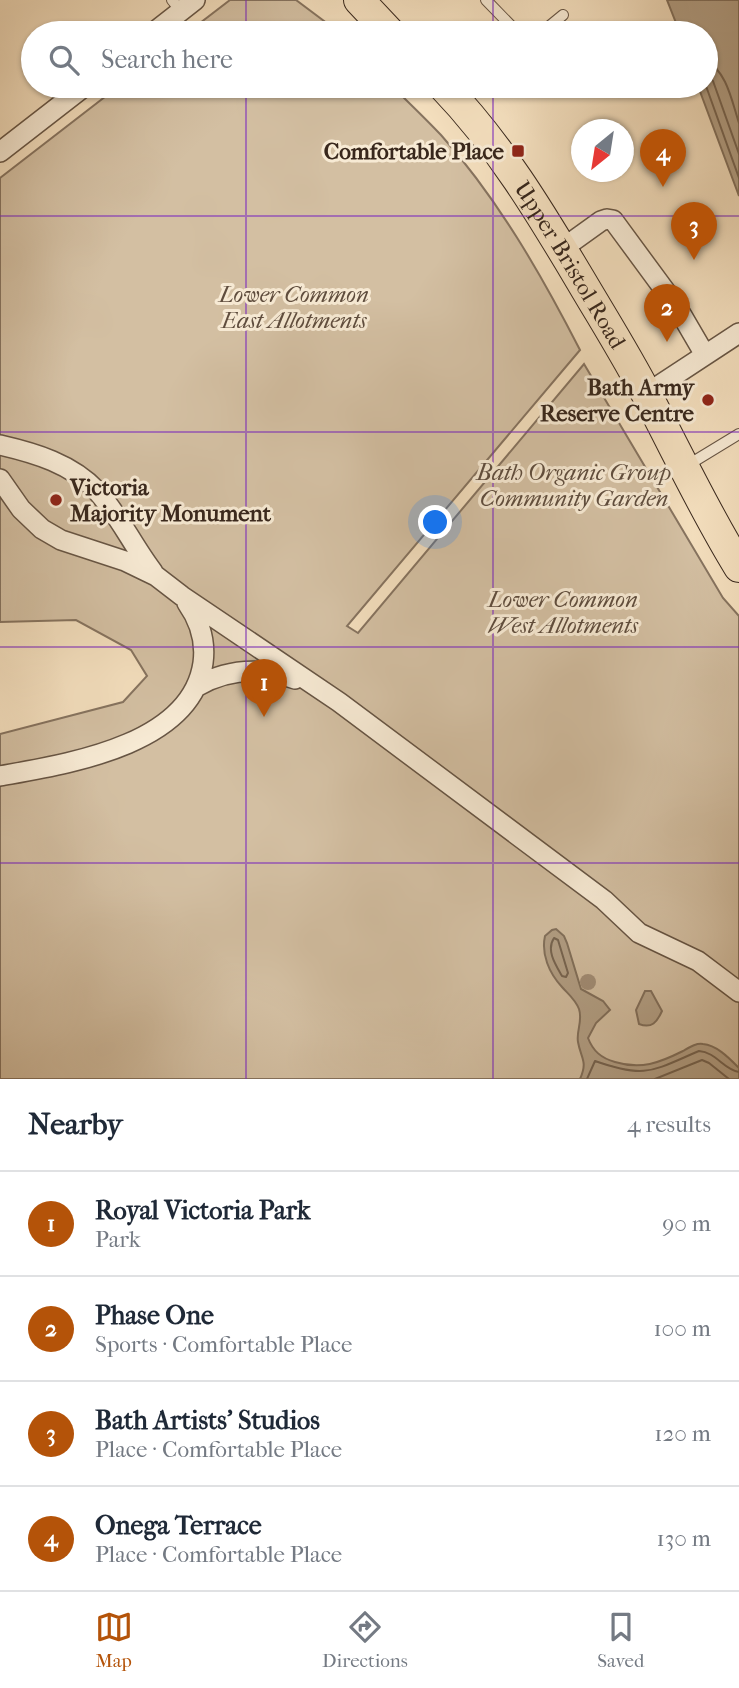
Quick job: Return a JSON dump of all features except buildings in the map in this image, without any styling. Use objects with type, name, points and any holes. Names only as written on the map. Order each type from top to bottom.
[{"type":"main road","points":[[359,0],[379,21]]},
{"type":"main road","name":"Upper Bristol Road","points":[[465,98],[562,249],[646,394],[739,567]]},
{"type":"street","points":[[165,21],[183,4]]},
{"type":"street","points":[[0,152],[70,98]]},
{"type":"street","points":[[562,249],[601,221],[613,220],[677,307],[705,355]]},
{"type":"street","points":[[646,394],[739,334]]},
{"type":"street","points":[[0,445],[48,459],[74,471],[97,491],[156,576]]},
{"type":"street","points":[[0,479],[21,509],[42,529],[61,540],[125,561],[156,576],[316,686],[604,900],[639,933],[698,961],[739,992]]},
{"type":"street","points":[[0,776],[76,762],[138,741],[182,707],[196,687],[202,673],[204,657],[196,616],[182,596]]},
{"type":"street","points":[[196,687],[212,678],[239,672],[264,671],[316,686]]},
{"type":"lane","points":[[486,0],[506,21]]},
{"type":"lane","points":[[556,21],[563,15]]},
{"type":"lane","points":[[685,468],[739,435]]},
{"type":"green space","points":[[230,0],[296,0],[324,21],[203,21]]},
{"type":"green space","points":[[103,98],[404,98],[462,159],[517,238],[580,350],[347,626],[358,633],[584,364],[723,598],[739,616],[739,1079],[0,1079],[0,734],[123,702],[147,676],[131,650],[76,620],[0,622],[0,178]]},
{"type":"water","points":[[667,0],[739,0],[739,196],[702,98],[718,98],[718,21],[675,21]]},
{"type":"water","points":[[556,929],[567,943],[581,989],[603,1001],[610,1010],[596,1023],[588,1038],[598,1053],[615,1062],[642,1065],[658,1062],[703,1044],[718,1050],[732,1061],[739,1068],[739,1079],[580,1079],[584,1064],[578,1038],[579,1009],[553,976],[545,956],[545,936]]},
{"type":"water","points":[[645,991],[651,991],[662,1011],[656,1021],[647,1026],[639,1024],[636,1010]]},
{"type":"place","name":"Comfortable Place","points":[[518,151]]},
{"type":"place","name":"Onega Terrace","points":[[663,187]]},
{"type":"place","name":"Bath Artists' Studios","points":[[694,260]]},
{"type":"place","name":"Phase One","points":[[667,342]]},
{"type":"place","name":"Bath Army Reserve Centre","points":[[708,400]]},
{"type":"place","name":"Victoria Majority Monument","points":[[56,500]]},
{"type":"place","name":"Royal Victoria Park","points":[[264,717]]},
{"type":"park label","name":"Lower Common East Allotments","points":[[294,307]]},
{"type":"park label","name":"Bath Organic Group Community Garden","points":[[574,485]]},
{"type":"park label","name":"Lower Common West Allotments","points":[[563,612]]}]
